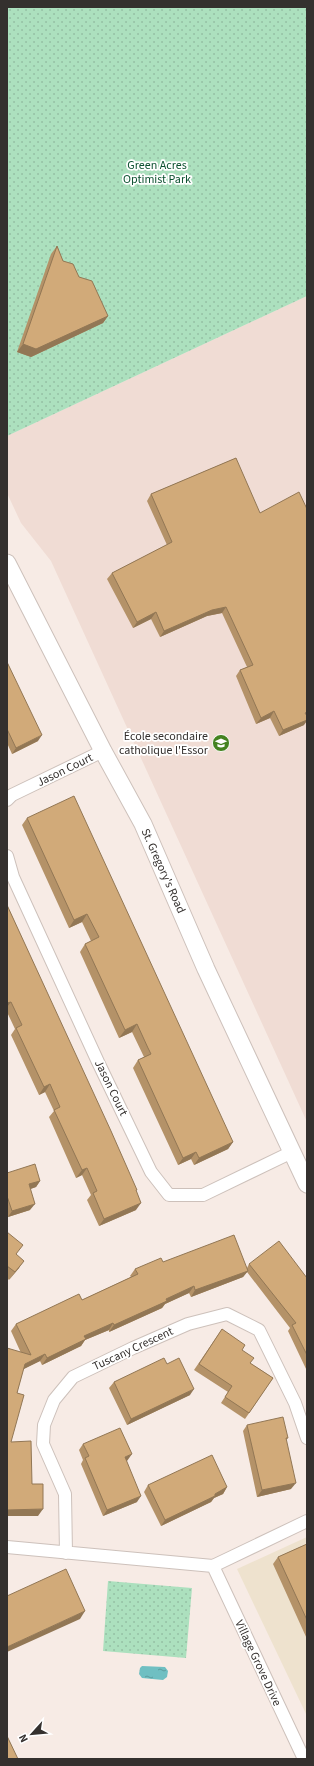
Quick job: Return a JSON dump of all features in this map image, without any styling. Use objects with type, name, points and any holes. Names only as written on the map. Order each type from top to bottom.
[{"type":"street","name":"St. Gregory's Road","points":[[7,563],[103,751],[143,824],[206,969],[307,1184]]},
{"type":"street","name":"Jason Court","points":[[7,800],[12,795],[103,751]]},
{"type":"street","name":"Jason Court","points":[[7,856],[13,877],[98,1062],[151,1172],[169,1195],[202,1195],[292,1152]]},
{"type":"street","name":"Tuscany Crescent","points":[[66,1553],[66,1494],[43,1444],[44,1425],[54,1400],[73,1377],[133,1348],[188,1324],[227,1314],[259,1330],[295,1403],[307,1438]]},
{"type":"street","points":[[7,1547],[213,1566],[307,1521]]},
{"type":"street","name":"Village Grove Drive","points":[[213,1566],[304,1759]]},
{"type":"shaded area","name":"École secondaire catholique l'Essor","points":[[307,296],[307,1122],[51,561],[21,523],[7,493],[7,436]]},
{"type":"shaded area","points":[[307,1537],[307,1716],[237,1569]]},
{"type":"green space","name":"Green Acres Optimist Park","points":[[7,7],[307,7],[307,296],[7,436]]},
{"type":"green space","points":[[108,1581],[192,1588],[186,1658],[103,1651]]},
{"type":"water","points":[[142,1666],[165,1667],[168,1671],[167,1677],[163,1680],[142,1678],[139,1674]]},
{"type":"building","points":[[57,246],[63,261],[73,264],[79,277],[92,281],[108,316],[36,349],[23,344]]},
{"type":"building","points":[[236,458],[260,513],[299,492],[307,509],[307,712],[305,713],[307,720],[283,730],[274,711],[261,718],[240,670],[253,665],[226,607],[212,610],[164,631],[156,612],[137,622],[112,573],[172,542],[151,494]]},
{"type":"building","points":[[7,662],[42,735],[16,748],[7,729]]},
{"type":"building","points":[[74,796],[233,1142],[199,1158],[196,1152],[183,1158],[138,1060],[151,1054],[137,1024],[125,1030],[85,944],[99,937],[87,914],[74,920],[27,818]]},
{"type":"building","points":[[7,905],[137,1190],[141,1203],[104,1219],[93,1193],[97,1191],[87,1168],[82,1170],[54,1110],[60,1107],[50,1084],[44,1087],[16,1028],[22,1025],[11,1002],[7,1003]]},
{"type":"building","points":[[35,1164],[40,1181],[29,1184],[35,1204],[12,1211],[7,1196],[7,1173]]},
{"type":"building","points":[[7,1232],[23,1245],[16,1254],[24,1261],[15,1272],[7,1266]]},
{"type":"building","points":[[234,1235],[248,1271],[195,1290],[194,1286],[166,1299],[167,1301],[114,1325],[113,1323],[84,1336],[86,1339],[47,1358],[45,1354],[25,1364],[17,1393],[24,1395],[11,1442],[31,1441],[32,1484],[43,1484],[43,1509],[7,1510],[7,1348],[31,1355],[16,1324],[79,1294],[82,1300],[138,1274],[135,1269],[161,1258],[163,1262]]},
{"type":"building","points":[[279,1241],[307,1278],[307,1355],[292,1325],[296,1323],[249,1264]]},
{"type":"building","points":[[222,1329],[245,1345],[242,1350],[254,1358],[250,1363],[273,1378],[249,1413],[225,1397],[232,1386],[199,1364]]},
{"type":"building","points":[[164,1358],[167,1364],[179,1358],[194,1389],[131,1419],[114,1382]]},
{"type":"building","points":[[283,1417],[296,1483],[262,1490],[247,1425]]},
{"type":"building","points":[[120,1428],[132,1454],[125,1457],[141,1496],[107,1510],[85,1458],[89,1456],[83,1444]]},
{"type":"building","points":[[212,1455],[227,1487],[215,1494],[215,1496],[165,1520],[148,1485]]},
{"type":"building","points":[[307,1544],[307,1620],[278,1557]]},
{"type":"building","points":[[66,1569],[85,1611],[7,1647],[7,1596]]},
{"type":"building","points":[[7,1736],[18,1759],[7,1759]]},
{"type":"place","name":"École secondaire catholique l'Essor","points":[[221,743]]}]
